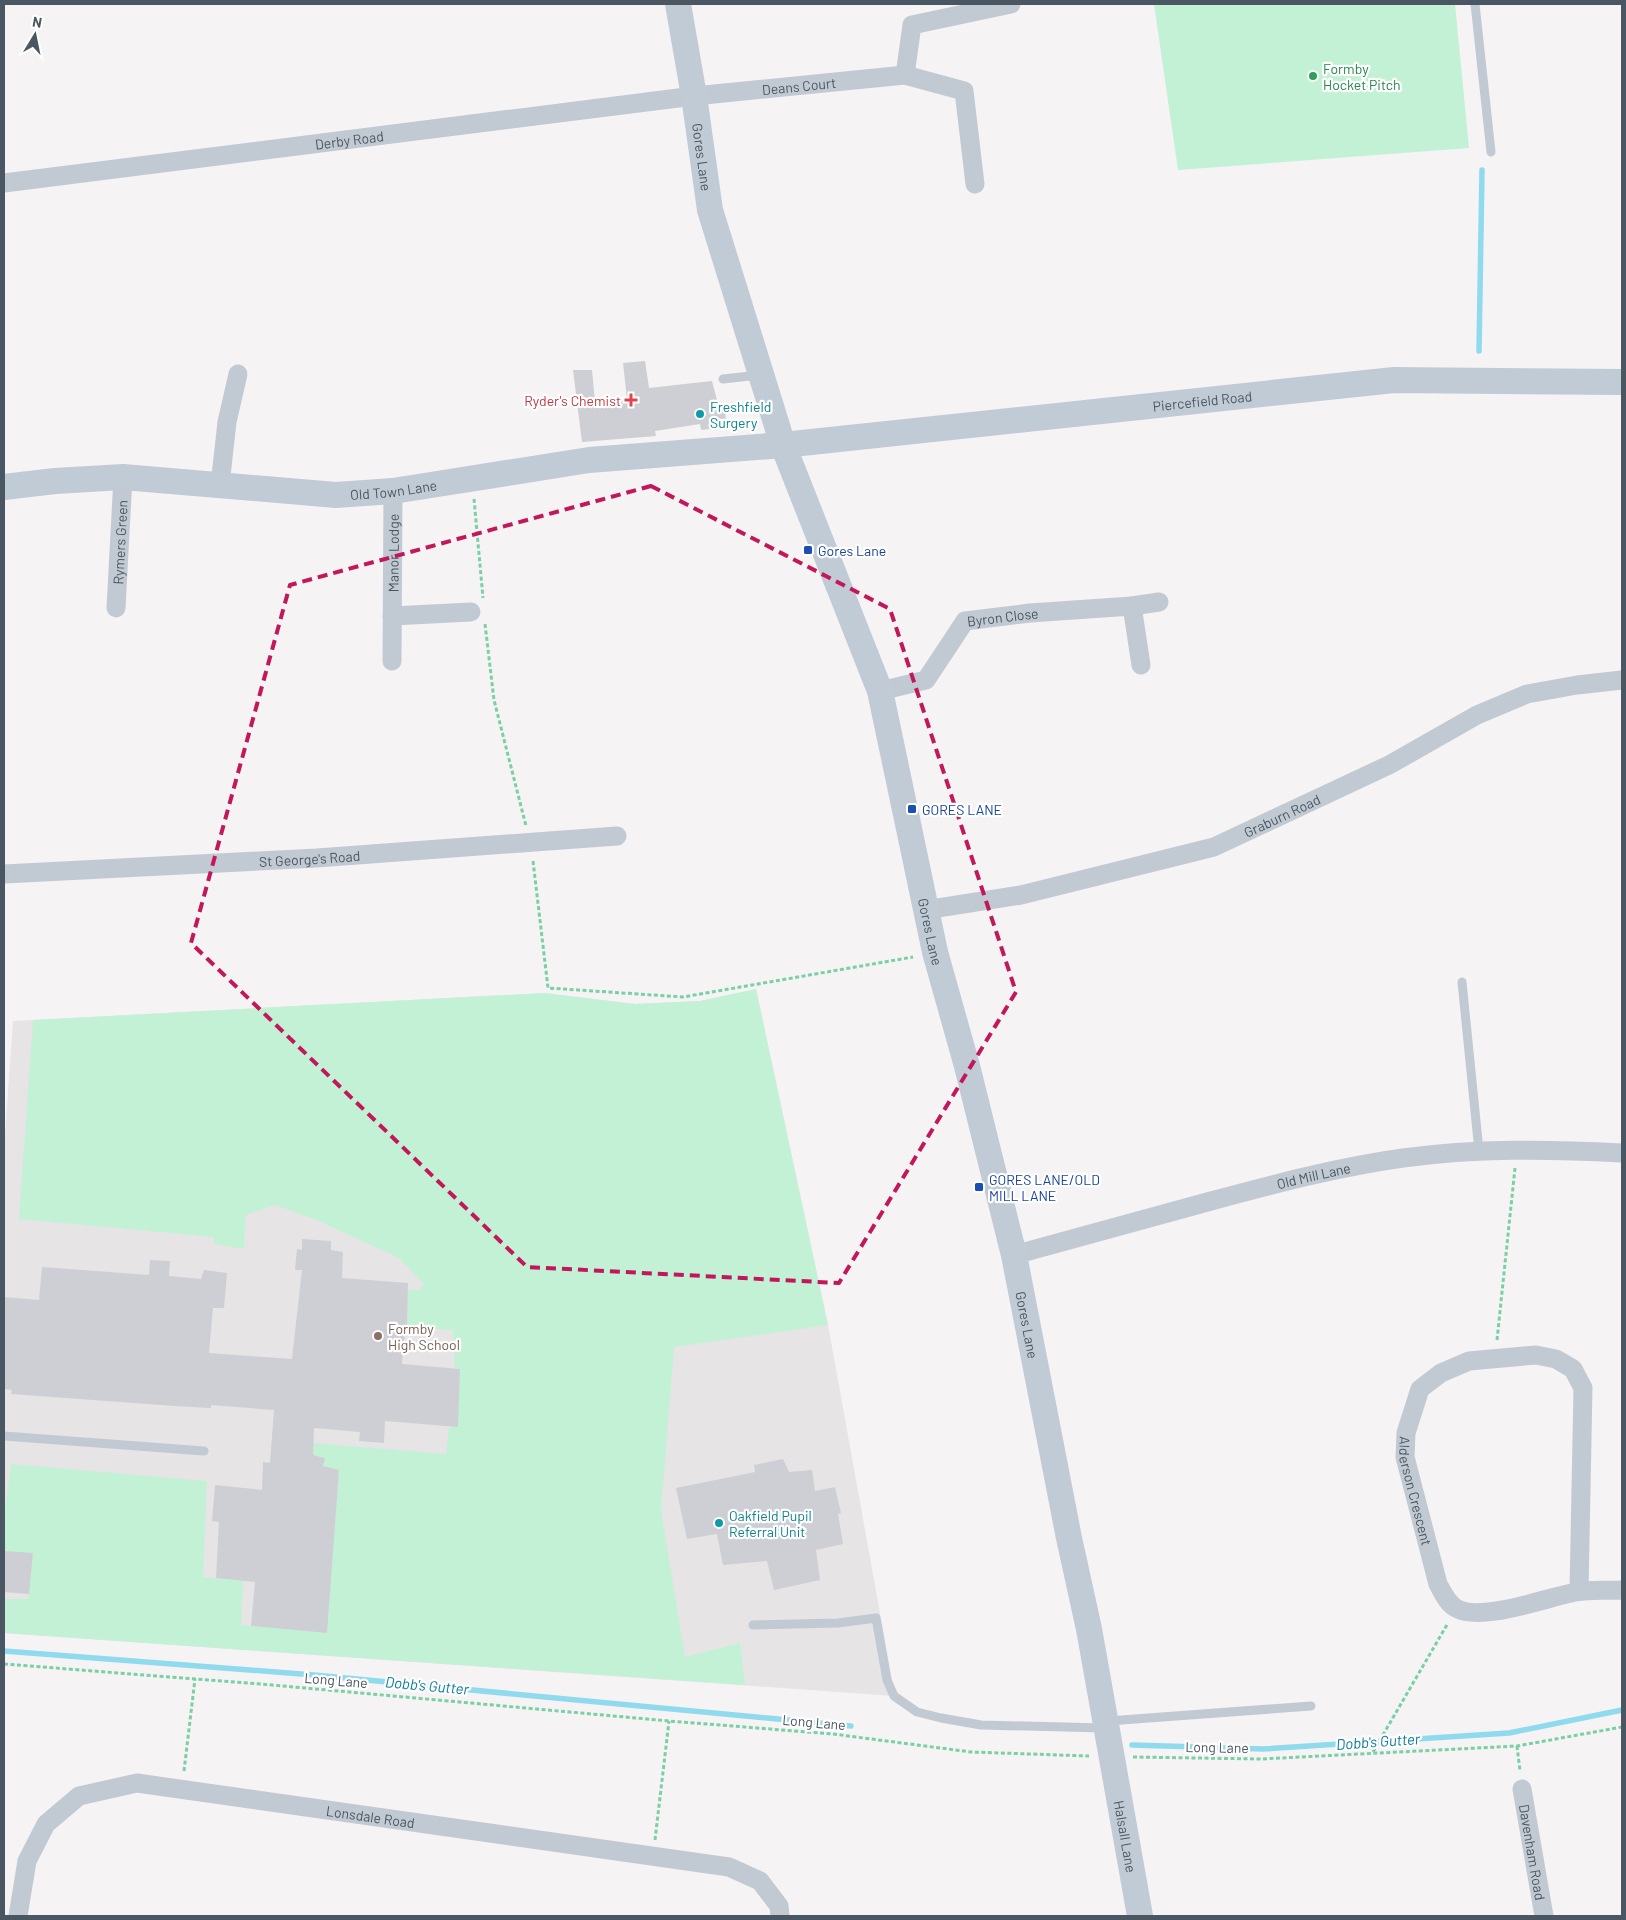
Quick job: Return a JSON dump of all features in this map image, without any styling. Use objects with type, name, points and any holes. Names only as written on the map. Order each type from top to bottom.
[{"type":"street","name":"Gores Lane","points":[[678,4],[694,96],[710,210],[783,445],[880,691],[925,910],[967,1066],[1014,1255],[1069,1538],[1089,1629],[1112,1757]]},
{"type":"street","points":[[904,75],[912,25],[1011,4]]},
{"type":"street","name":"Deans Court","points":[[694,96],[904,75],[964,91],[975,184]]},
{"type":"street","name":"Derby Road","points":[[4,183],[694,96]]},
{"type":"street","points":[[220,485],[227,422],[238,374]]},
{"type":"street","name":"Piercefield Road","points":[[783,445],[1394,380],[1622,382]]},
{"type":"street","name":"Old Town Lane","points":[[4,487],[123,476],[336,495],[393,491],[589,460],[783,445]]},
{"type":"street","name":"Rymers Green","points":[[116,608],[123,476]]},
{"type":"street","name":"Manor Lodge","points":[[392,661],[393,491]]},
{"type":"street","name":"Byron Close","points":[[880,691],[926,680],[965,621],[1030,613],[1132,606],[1159,602]]},
{"type":"street","points":[[1132,606],[1141,665]]},
{"type":"street","points":[[392,616],[479,611]]},
{"type":"street","name":"Graburn Road","points":[[925,910],[1021,895],[1214,847],[1389,765],[1477,715],[1526,694],[1577,685],[1622,680]]},
{"type":"street","name":"St George's Road","points":[[4,874],[317,858],[617,836]]},
{"type":"street","name":"Old Mill Lane","points":[[1014,1255],[1253,1190],[1327,1172],[1403,1158],[1479,1151],[1517,1150],[1622,1153]]},
{"type":"street","name":"Alderson Crescent","points":[[1457,1609],[1446,1599],[1438,1584],[1405,1457],[1406,1433],[1420,1390],[1441,1373],[1470,1361],[1536,1355],[1556,1359],[1573,1370],[1583,1388],[1579,1591]]},
{"type":"street","points":[[1457,1609],[1486,1613],[1579,1591],[1622,1590]]},
{"type":"street","name":"Halsall Lane","points":[[1112,1757],[1140,1916]]},
{"type":"street","name":"Lonsdale Road","points":[[18,1916],[27,1861],[46,1824],[79,1796],[137,1783],[729,1867],[760,1882],[779,1906],[780,1916]]},
{"type":"street","name":"Davenham Road","points":[[1522,1789],[1544,1916]]},
{"type":"lane","points":[[1475,4],[1491,152]]},
{"type":"lane","points":[[723,379],[762,375]]},
{"type":"lane","points":[[1462,982],[1479,1151]]},
{"type":"lane","points":[[4,1436],[204,1451]]},
{"type":"lane","points":[[753,1625],[838,1623],[876,1618],[887,1680],[894,1696],[917,1712],[981,1725],[1106,1724],[1311,1706]]},
{"type":"path","points":[[472,479],[478,526],[479,611],[494,700],[530,842],[548,988],[683,997],[936,952]]},
{"type":"path","points":[[1496,1358],[1517,1150]]},
{"type":"path","points":[[1373,1752],[1457,1609]]},
{"type":"path","name":"Long Lane","points":[[4,1664],[833,1734],[971,1752],[1112,1757],[1261,1759],[1517,1746],[1622,1727]]},
{"type":"path","points":[[181,1790],[196,1679]]},
{"type":"path","points":[[653,1856],[669,1721]]},
{"type":"path","points":[[1517,1746],[1522,1789]]},
{"type":"highlighted area","points":[[651,486],[890,609],[1016,992],[839,1283],[527,1267],[191,943],[290,585]]},
{"type":"shaded area","name":"Formby High School","points":[[756,989],[828,1325],[895,1696],[4,1633],[4,1149],[13,1021],[544,993],[635,1004],[700,1001]]},
{"type":"green space","name":"Formby Hocket Pitch","points":[[1154,4],[1455,4],[1469,148],[1178,170]]},
{"type":"green space","name":"Formby High School","points":[[756,989],[828,1325],[674,1347],[661,1510],[685,1657],[740,1643],[745,1685],[4,1633],[4,1599],[28,1599],[33,1554],[4,1551],[4,1519],[11,1464],[207,1481],[203,1577],[243,1581],[241,1625],[326,1633],[339,1470],[323,1466],[324,1458],[313,1455],[313,1443],[446,1454],[449,1427],[458,1426],[460,1369],[455,1368],[453,1330],[407,1327],[408,1290],[420,1290],[424,1284],[399,1258],[312,1218],[275,1205],[246,1215],[244,1249],[214,1244],[214,1237],[19,1219],[33,1020],[544,993],[635,1004],[700,1001]]},
{"type":"building","points":[[645,361],[649,388],[712,381],[718,404],[724,404],[727,427],[701,430],[700,424],[655,431],[656,436],[582,442],[573,370],[592,370],[595,402],[627,399],[623,363]]},
{"type":"building","points":[[302,1239],[331,1241],[331,1250],[343,1252],[342,1278],[408,1283],[407,1327],[403,1344],[402,1364],[460,1369],[458,1427],[385,1421],[384,1443],[359,1441],[360,1432],[314,1428],[313,1455],[325,1458],[323,1466],[339,1470],[327,1633],[251,1626],[255,1582],[216,1578],[219,1522],[212,1521],[215,1485],[262,1490],[263,1462],[270,1463],[274,1410],[211,1405],[211,1408],[175,1406],[11,1394],[12,1390],[4,1389],[4,1297],[39,1300],[42,1267],[149,1275],[150,1260],[170,1261],[169,1276],[201,1279],[204,1270],[227,1273],[224,1308],[213,1308],[209,1353],[292,1359],[302,1270],[295,1270],[297,1249],[302,1250]]},
{"type":"building","name":"Oakfield Pupil Referral Unit","points":[[783,1459],[789,1472],[812,1470],[815,1491],[835,1487],[841,1513],[838,1514],[843,1544],[816,1550],[820,1580],[774,1590],[767,1561],[723,1565],[717,1534],[687,1539],[676,1488],[755,1472],[754,1465]]},
{"type":"building","points":[[4,1551],[33,1553],[29,1594],[4,1592]]},
{"type":"waterway","points":[[1479,351],[1482,170]]},
{"type":"waterway","name":"Dobb's Gutter","points":[[4,1651],[314,1675],[851,1726]]},
{"type":"waterway","name":"Dobb's Gutter","points":[[1132,1745],[1263,1749],[1509,1733],[1622,1710]]},
{"type":"place","name":"Formby Hocket Pitch","points":[[1313,76]]},
{"type":"place","name":"Ryder's Chemist","points":[[631,400]]},
{"type":"place","name":"Freshfield Surgery","points":[[700,414]]},
{"type":"place","name":"Gores Lane","points":[[808,550]]},
{"type":"place","name":"GORES LANE","points":[[912,809]]},
{"type":"place","name":"GORES LANE/OLD MILL LANE","points":[[979,1187]]},
{"type":"place","name":"Formby High School","points":[[378,1336]]},
{"type":"place","name":"Oakfield Pupil Referral Unit","points":[[719,1523]]}]
